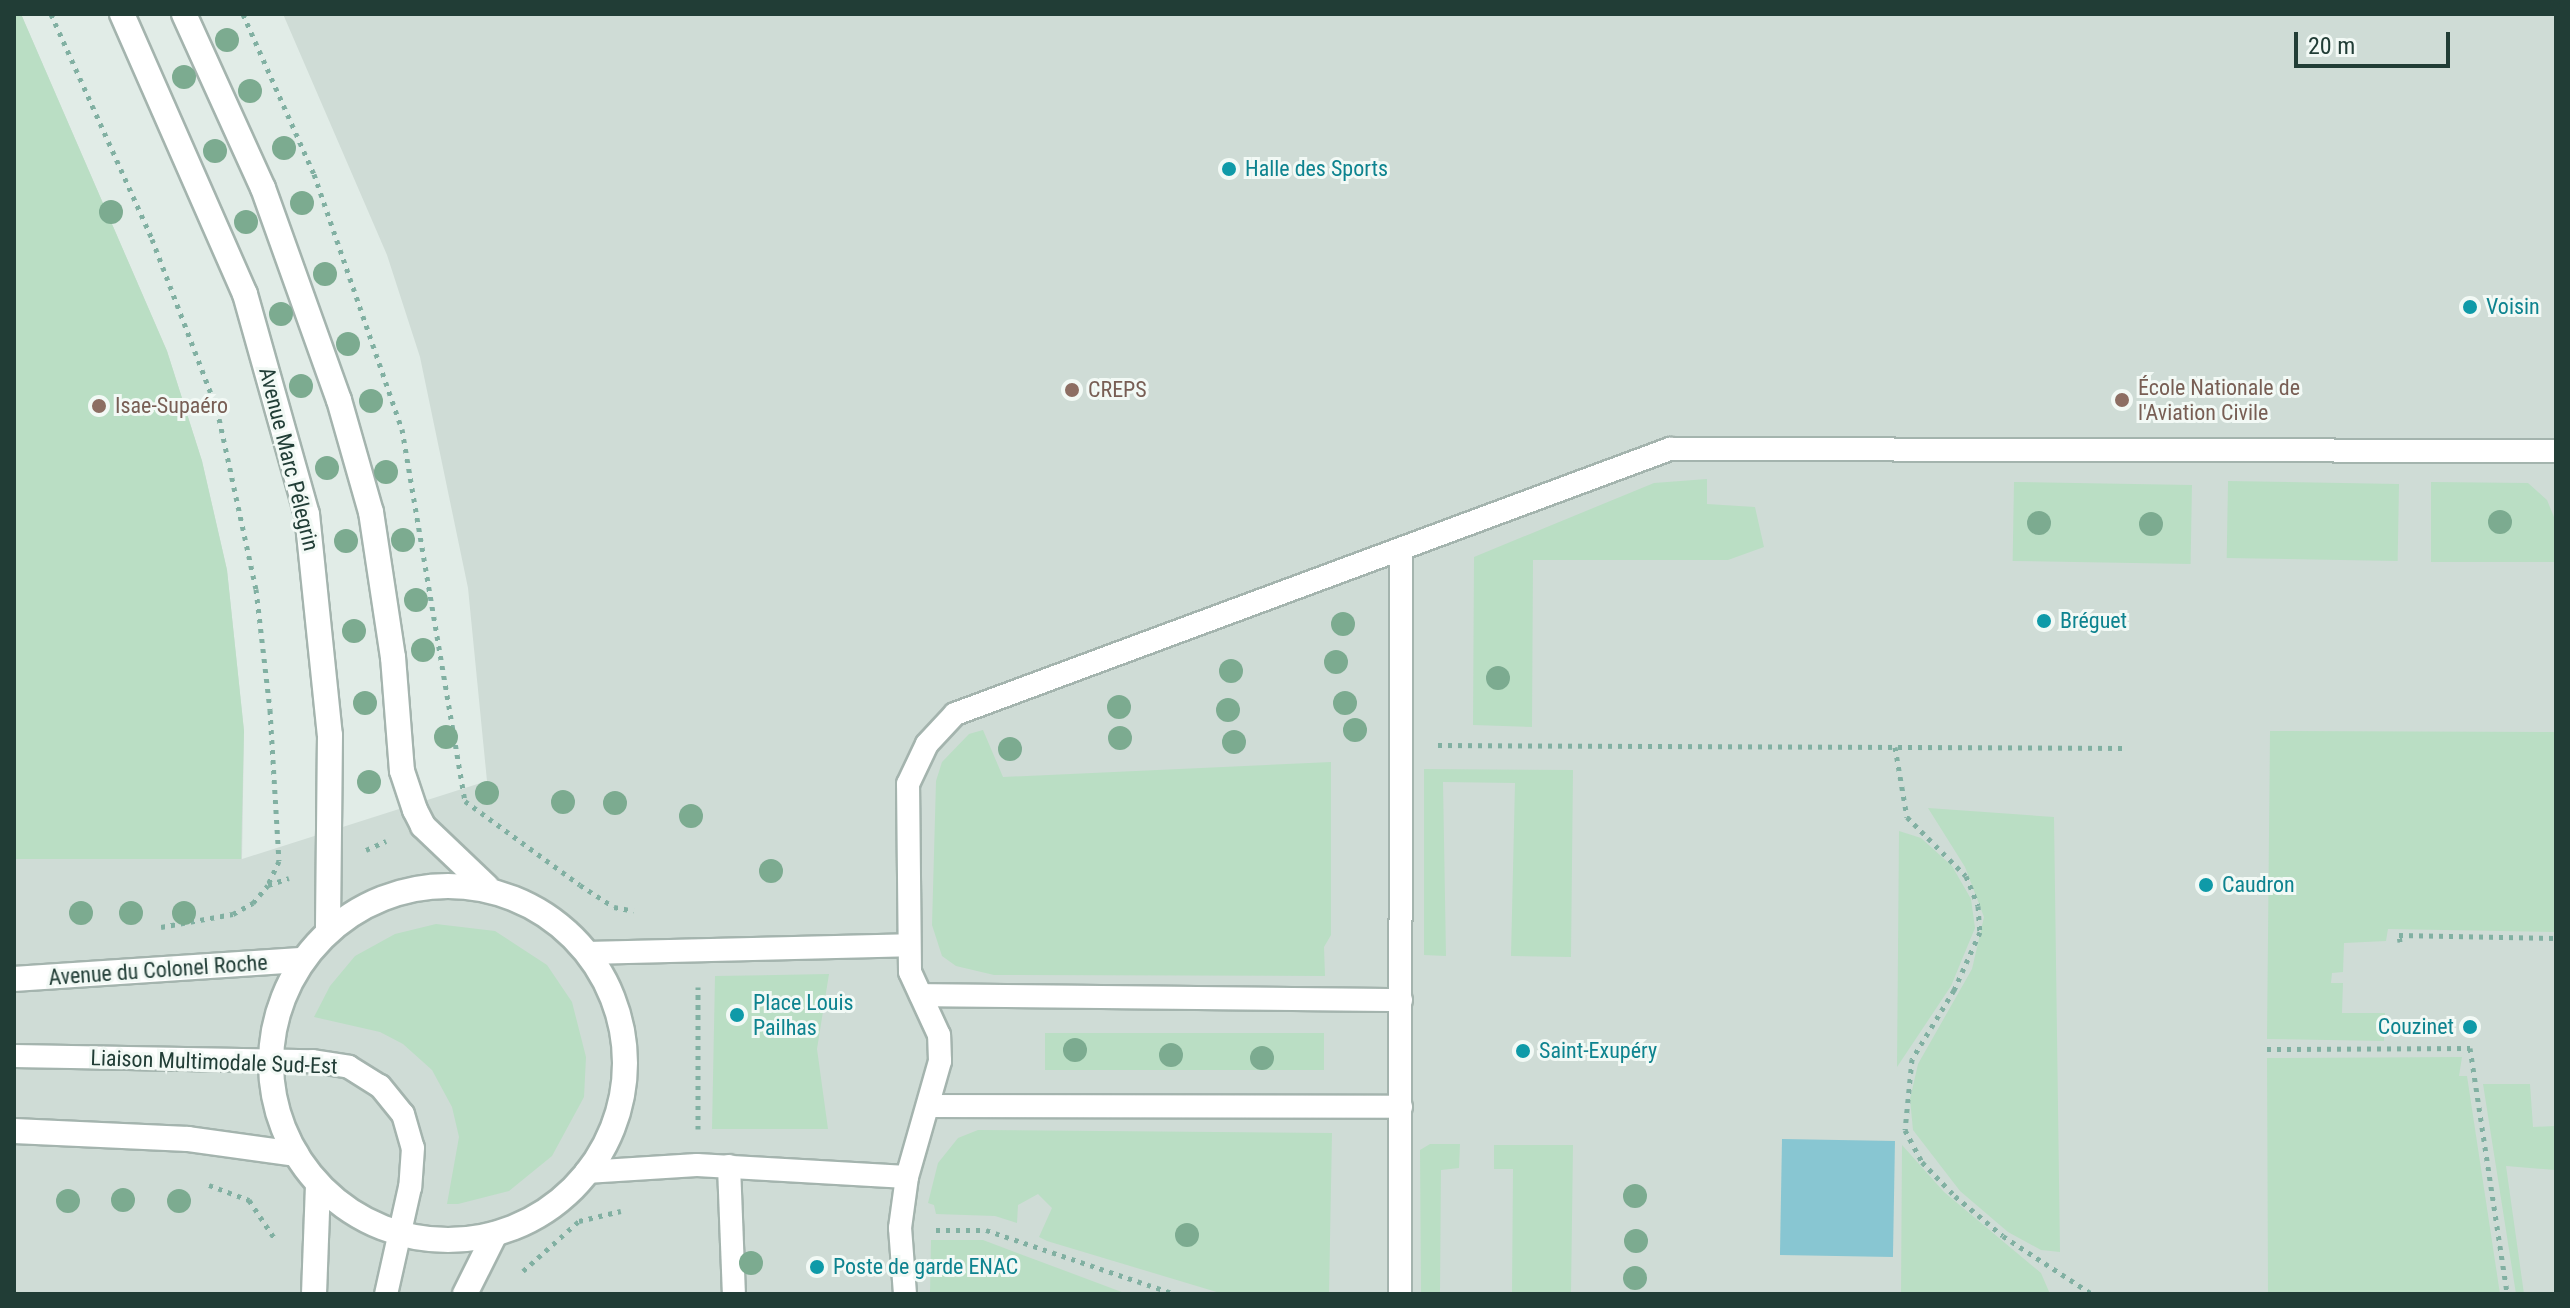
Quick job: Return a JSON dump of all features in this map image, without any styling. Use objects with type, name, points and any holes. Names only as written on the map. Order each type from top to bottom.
[{"type":"street","name":"Avenue Marc Pélegrin","points":[[122,14],[245,294],[307,514],[330,735],[328,931]]},
{"type":"street","points":[[184,14],[263,188],[339,400],[371,512],[393,657],[402,771],[415,810],[423,826],[487,887],[551,919],[587,953],[613,998],[625,1047],[622,1100],[604,1148],[574,1190],[538,1217],[495,1234],[449,1241],[401,1234],[357,1216],[318,1185],[296,1154],[276,1110],[270,1061],[278,1008],[303,960],[328,931],[367,905],[411,889],[487,887]]},
{"type":"street","name":"Avenue du Colonel Roche","points":[[14,979],[303,960]]},
{"type":"street","points":[[14,1131],[188,1139],[296,1154]]},
{"type":"street","points":[[314,1294],[318,1185]]},
{"type":"street","points":[[465,1294],[495,1234]]},
{"type":"lane","points":[[905,1294],[900,1228],[915,1135],[937,1085],[939,1035],[910,972],[908,784],[927,744],[955,714],[1401,553],[1670,449],[2556,451]]},
{"type":"lane","points":[[1400,1294],[1401,553]]},
{"type":"lane","points":[[587,953],[908,945]]},
{"type":"lane","points":[[921,995],[1401,1000]]},
{"type":"lane","name":"Liaison Multimodale Sud-Est","points":[[14,1056],[270,1061],[349,1067],[380,1086],[403,1114],[413,1148],[401,1234],[386,1294]]},
{"type":"lane","points":[[929,1106],[1401,1107]]},
{"type":"lane","points":[[586,1172],[729,1166],[907,1177]]},
{"type":"lane","points":[[729,1166],[734,1294]]},
{"type":"path","points":[[51,14],[152,239],[217,409],[256,589],[270,710],[279,861],[268,885],[253,903],[233,914],[190,919]]},
{"type":"path","points":[[1401,745],[2125,748]]},
{"type":"path","points":[[1895,747],[1907,817],[1966,876],[1978,906],[1980,932],[1954,990],[1912,1059],[1905,1130],[1922,1162],[1955,1196],[2003,1236],[2092,1294]]},
{"type":"path","points":[[465,801],[614,907],[640,912]]},
{"type":"path","points":[[2400,942],[2399,935],[2556,938]]},
{"type":"path","points":[[698,978],[698,1130]]},
{"type":"path","points":[[2267,1049],[2470,1048],[2507,1294]]},
{"type":"path","points":[[199,1183],[249,1200],[281,1248]]},
{"type":"path","points":[[520,1274],[579,1221],[636,1210]]},
{"type":"shaded area","points":[[14,14],[21,14],[167,351],[202,461],[227,570],[244,731],[242,859],[487,781],[468,588],[420,357],[387,255],[283,14],[2556,14],[2556,1294],[14,1294]]},
{"type":"green space","name":"Isae-Supaéro","points":[[14,14],[21,14],[167,351],[202,461],[227,570],[244,731],[241,859],[14,859]]},
{"type":"green space","points":[[1707,479],[1707,504],[1755,507],[1764,547],[1728,560],[1533,560],[1532,727],[1473,725],[1474,557],[1654,483]]},
{"type":"green space","points":[[2228,481],[2399,484],[2398,561],[2227,558]]},
{"type":"green space","points":[[2014,482],[2192,485],[2191,564],[2013,561]]},
{"type":"green space","points":[[2431,482],[2528,483],[2547,500],[2556,522],[2556,562],[2431,562]]},
{"type":"green space","points":[[983,730],[1003,777],[1331,762],[1331,935],[1324,947],[1325,976],[994,975],[956,966],[942,956],[932,925],[936,781],[942,762],[969,734]]},
{"type":"green space","points":[[2270,731],[2556,732],[2556,932],[2388,929],[2386,941],[2344,943],[2343,972],[2332,973],[2331,983],[2343,983],[2342,1013],[2385,1013],[2384,1041],[2267,1039]]},
{"type":"green space","points":[[1424,769],[1573,770],[1571,957],[1511,956],[1515,783],[1443,782],[1446,956],[1424,955]]},
{"type":"green space","points":[[1928,808],[2054,817],[2060,1252],[2041,1250],[2008,1232],[1960,1191],[1913,1130],[1910,1099],[1918,1064],[1972,969],[1984,917],[1965,867]]},
{"type":"green space","points":[[1899,831],[1921,838],[1952,866],[1971,899],[1975,928],[1951,986],[1897,1067]]},
{"type":"green space","points":[[436,924],[495,931],[547,965],[572,1002],[586,1057],[584,1097],[552,1156],[509,1191],[458,1204],[447,1204],[459,1137],[452,1107],[432,1070],[403,1044],[380,1032],[314,1017],[330,986],[355,956],[395,934]]},
{"type":"green space","points":[[829,974],[817,1049],[828,1129],[712,1129],[715,976]]},
{"type":"green space","points":[[1045,1033],[1324,1033],[1324,1070],[1045,1070]]},
{"type":"green space","points":[[2462,1057],[2459,1076],[2467,1076],[2500,1294],[2268,1294],[2267,1058]]},
{"type":"green space","points":[[2483,1084],[2530,1084],[2533,1127],[2555,1126],[2556,1097],[2556,1170],[2506,1166],[2524,1294],[2516,1294]]},
{"type":"green space","points":[[978,1130],[1332,1133],[1329,1294],[1220,1293],[1047,1241],[1039,1237],[1052,1208],[1038,1194],[1018,1205],[1017,1223],[995,1216],[936,1214],[934,1205],[928,1203],[938,1163],[958,1138]]},
{"type":"green space","points":[[1430,1144],[1460,1144],[1459,1168],[1441,1170],[1440,1294],[1421,1294],[1420,1150]]},
{"type":"green space","points":[[1494,1145],[1573,1145],[1571,1294],[1512,1294],[1513,1169],[1494,1169]]},
{"type":"green space","points":[[1902,1145],[1944,1192],[2041,1273],[2050,1294],[1901,1294]]},
{"type":"green space","points":[[931,1240],[983,1240],[1127,1294],[930,1294]]},
{"type":"water","points":[[1782,1139],[1895,1141],[1893,1257],[1780,1255]]},
{"type":"place","name":"Halle des Sports","points":[[1229,169]]},
{"type":"place","name":"Voisin","points":[[2470,307]]},
{"type":"place","name":"CREPS","points":[[1072,390]]},
{"type":"place","name":"École Nationale de l'Aviation Civile","points":[[2122,400]]},
{"type":"place","name":"Isae-Supaéro","points":[[99,406]]},
{"type":"place","name":"Bréguet","points":[[2044,621]]},
{"type":"place","name":"Caudron","points":[[2206,885]]},
{"type":"place","name":"Place Louis Pailhas","points":[[737,1015]]},
{"type":"place","name":"Couzinet","points":[[2470,1027]]},
{"type":"place","name":"Saint-Exupéry","points":[[1523,1051]]},
{"type":"place","name":"Poste de garde ENAC","points":[[817,1267]]}]
